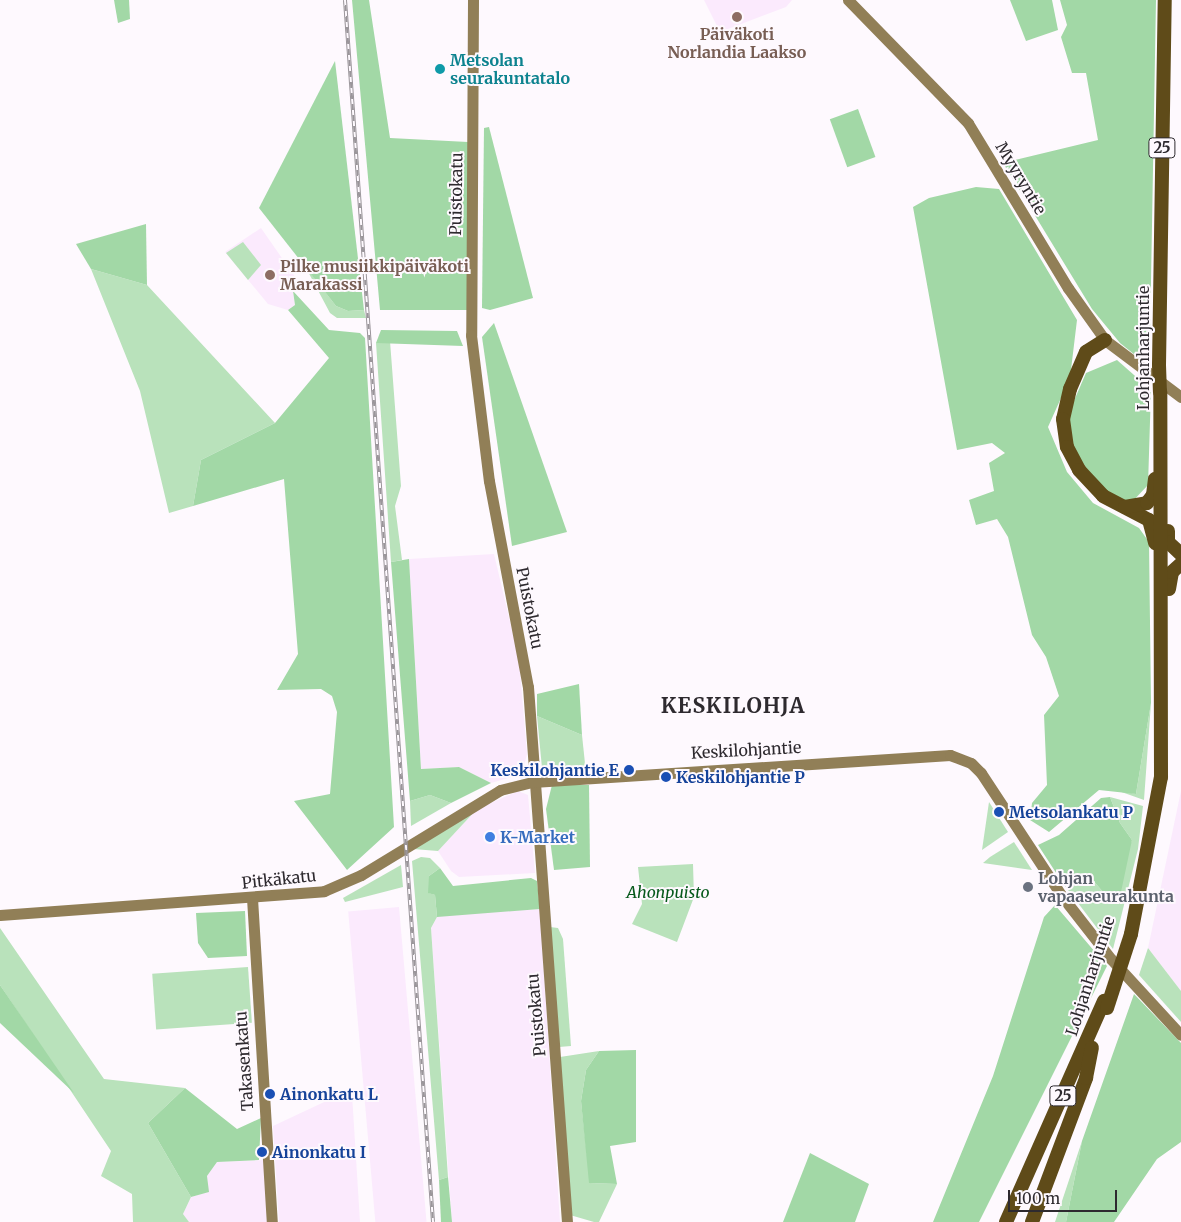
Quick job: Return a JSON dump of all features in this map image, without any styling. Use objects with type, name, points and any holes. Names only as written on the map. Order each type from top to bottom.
[{"type":"highway","name":"Lohjanharjuntie","points":[[1016,1222],[1092,1048],[1128,932],[1158,799],[1162,697],[1162,563],[1157,386],[1159,365],[1166,0]]},
{"type":"highway","points":[[1105,340],[1077,373],[1063,419],[1067,447],[1091,484],[1125,507],[1149,520],[1162,563]]},
{"type":"highway","points":[[1125,507],[1150,499],[1160,464]]},
{"type":"highway","points":[[1161,508],[1168,542],[1181,554]]},
{"type":"highway","points":[[1162,628],[1168,616],[1168,581],[1181,564]]},
{"type":"highway","name":"Lohjanharjuntie","points":[[1006,1222],[1106,1004]]},
{"type":"highway","points":[[1032,1222],[1086,1078],[1092,1048]]},
{"type":"highway","points":[[1000,1222],[1020,1191]]},
{"type":"street","name":"Puistokatu","points":[[473,0],[471,335],[489,481],[528,687],[567,1222]]},
{"type":"street","name":"Myyryntie","points":[[848,0],[968,123],[1068,288],[1105,340],[1157,386],[1181,397]]},
{"type":"street","name":"Keskilohjantie","points":[[534,782],[950,754],[960,758],[982,773],[1061,896],[1110,959],[1181,1035]]},
{"type":"street","name":"Pitkäkatu","points":[[0,915],[252,898],[324,891],[360,875],[500,790],[534,782]]},
{"type":"street","name":"Takasenkatu","points":[[252,898],[272,1222]]},
{"type":"shaded area","name":"Päiväkoti Norlandia Laakso","points":[[704,0],[792,0],[786,7],[720,32]]},
{"type":"shaded area","name":"Pilke musiikkipäiväkoti Marakassi","points":[[261,228],[300,284],[293,291],[295,305],[288,310],[268,304],[225,252]]},
{"type":"shaded area","points":[[494,554],[519,660],[527,754],[522,774],[491,783],[459,767],[421,769],[409,559]]},
{"type":"shaded area","points":[[518,791],[528,795],[535,873],[459,877],[451,871],[438,851],[477,809]]},
{"type":"shaded area","points":[[1181,791],[1181,991],[1148,948]]},
{"type":"shaded area","points":[[399,907],[427,1222],[375,1222],[348,911]]},
{"type":"shaded area","points":[[540,909],[560,1222],[452,1222],[431,928],[437,917],[450,914]]},
{"type":"shaded area","points":[[352,1094],[360,1222],[279,1222],[273,1126],[337,1096]]},
{"type":"shaded area","points":[[265,1160],[267,1222],[189,1222],[183,1214],[191,1197],[208,1192],[207,1176],[217,1162]]},
{"type":"green space","points":[[114,0],[129,0],[130,19],[118,23]]},
{"type":"green space","points":[[352,0],[369,0],[390,138],[468,142],[468,310],[380,310]]},
{"type":"green space","points":[[1010,0],[1052,0],[1058,30],[1026,41]]},
{"type":"green space","points":[[1060,0],[1156,0],[1150,338],[1145,363],[1120,343],[1092,309],[1003,163],[1098,140],[1086,73],[1072,73],[1061,37],[1067,25]]},
{"type":"green space","points":[[335,61],[364,310],[348,311],[336,306],[259,208]]},
{"type":"green space","points":[[858,109],[875,157],[847,167],[830,119]]},
{"type":"green space","points":[[489,127],[533,298],[490,310],[482,308],[484,128]]},
{"type":"green space","points":[[976,187],[999,189],[1077,320],[1070,378],[1048,427],[1067,472],[1093,503],[1139,528],[1149,542],[1151,703],[1136,794],[1099,790],[1049,832],[1030,820],[1032,803],[1047,785],[1044,715],[1059,696],[1046,657],[1032,635],[1008,537],[997,519],[976,525],[969,500],[994,491],[989,463],[1005,453],[992,443],[957,450],[913,207],[929,198]]},
{"type":"green space","points":[[146,224],[147,285],[91,269],[76,244]]},
{"type":"green space","points":[[243,242],[261,265],[248,280],[226,253]]},
{"type":"green space","points":[[305,266],[336,306],[348,311],[364,310],[366,318],[337,318],[330,313]]},
{"type":"green space","points":[[91,269],[147,285],[275,423],[201,460],[193,506],[169,513],[140,391]]},
{"type":"green space","points":[[293,291],[329,330],[360,333],[365,338],[394,827],[347,870],[294,801],[330,794],[337,712],[332,696],[321,689],[277,690],[298,654],[284,479],[193,506],[201,460],[275,423],[329,358],[288,310],[295,305]]},
{"type":"green space","points":[[494,323],[567,532],[512,546],[482,337]]},
{"type":"green space","points":[[381,330],[457,331],[463,346],[376,343]]},
{"type":"green space","points":[[390,341],[401,486],[395,506],[402,560],[391,562],[376,343]]},
{"type":"green space","points":[[1117,360],[1151,390],[1148,485],[1131,503],[1106,494],[1072,451],[1066,419],[1086,373]]},
{"type":"green space","points":[[409,559],[421,769],[459,767],[491,783],[451,803],[430,795],[410,801],[391,562]]},
{"type":"green space","points":[[579,684],[582,735],[537,716],[537,694]]},
{"type":"green space","points":[[1151,703],[1144,800],[1113,789],[1136,794]]},
{"type":"green space","points":[[537,716],[582,735],[586,773],[549,774],[542,768]]},
{"type":"green space","points":[[552,785],[589,785],[590,867],[554,870],[546,809]]},
{"type":"green space","points":[[430,795],[451,803],[411,826],[410,801]]},
{"type":"green space","points":[[1110,797],[1143,806],[1138,849],[1113,949],[1062,882],[1091,878],[1109,899],[1132,840],[1120,823]]},
{"type":"green space","points":[[1110,797],[1120,823],[1132,840],[1121,892],[1109,899],[1091,878],[1062,882],[1038,845],[1059,835],[1101,798]]},
{"type":"green space","points":[[989,802],[1008,832],[982,850]]},
{"type":"green space","points":[[477,809],[438,851],[413,849]]},
{"type":"green space","points":[[1014,842],[1032,870],[983,863],[990,857]]},
{"type":"green space","points":[[421,857],[430,858],[440,868],[429,876],[429,893],[435,895],[437,917],[431,928],[448,1177],[439,1180],[412,861]]},
{"type":"green space","name":"Ahonpuisto","points":[[693,864],[694,897],[677,942],[632,924],[642,904],[638,867]]},
{"type":"green space","points":[[401,865],[403,887],[345,902],[343,898]]},
{"type":"green space","points":[[440,868],[453,886],[531,878],[537,881],[540,909],[437,917],[435,895],[428,893],[429,876]]},
{"type":"green space","points":[[1055,905],[1107,966],[979,1222],[933,1222],[993,1076],[1044,917]]},
{"type":"green space","points":[[245,911],[247,956],[208,958],[198,943],[196,913]]},
{"type":"green space","points":[[550,927],[558,928],[563,939],[571,1046],[559,1047]]},
{"type":"green space","points":[[0,928],[104,1079],[185,1088],[148,1123],[191,1197],[183,1214],[189,1222],[133,1222],[132,1194],[101,1176],[111,1151],[0,985]]},
{"type":"green space","points":[[1148,948],[1181,991],[1181,1022],[1139,975]]},
{"type":"green space","points":[[248,967],[252,1023],[156,1030],[152,974]]},
{"type":"green space","points":[[0,985],[74,1093],[0,1023]]},
{"type":"green space","points":[[1134,994],[1181,1043],[1181,1142],[1157,1159],[1114,1222],[1066,1222],[1082,1141]]},
{"type":"green space","points":[[636,1050],[636,1142],[610,1146],[617,1184],[589,1183],[581,1101],[586,1070],[599,1051]]},
{"type":"green space","points":[[599,1051],[586,1070],[581,1101],[590,1183],[617,1184],[599,1222],[594,1222],[570,1215],[560,1057]]},
{"type":"green space","points":[[185,1088],[237,1129],[261,1118],[259,1160],[217,1162],[207,1176],[209,1192],[191,1197],[148,1123]]},
{"type":"green space","points":[[1082,1141],[1066,1222],[1055,1222]]},
{"type":"green space","points":[[810,1153],[869,1184],[855,1222],[783,1222]]},
{"type":"green space","points":[[448,1177],[452,1222],[441,1222],[439,1180]]},
{"type":"railway","points":[[345,0],[433,1222]]},
{"type":"place","name":"Päiväkoti Norlandia Laakso","points":[[737,17]]},
{"type":"place","name":"Metsolan seurakuntatalo","points":[[440,69]]},
{"type":"place","name":"Pilke musiikkipäiväkoti Marakassi","points":[[270,275]]},
{"type":"place","name":"Keskilohjantie E","points":[[629,770]]},
{"type":"place","name":"Keskilohjantie P","points":[[666,777]]},
{"type":"place","name":"Metsolankatu P","points":[[999,812]]},
{"type":"place","name":"K-Market","points":[[490,837]]},
{"type":"place","name":"Lohjan vapaaseurakunta","points":[[1028,887]]},
{"type":"place","name":"Ainonkatu L","points":[[270,1094]]},
{"type":"place","name":"Ainonkatu I","points":[[262,1152]]},
{"type":"district","name":"KESKILOHJA","points":[[733,706]]}]
